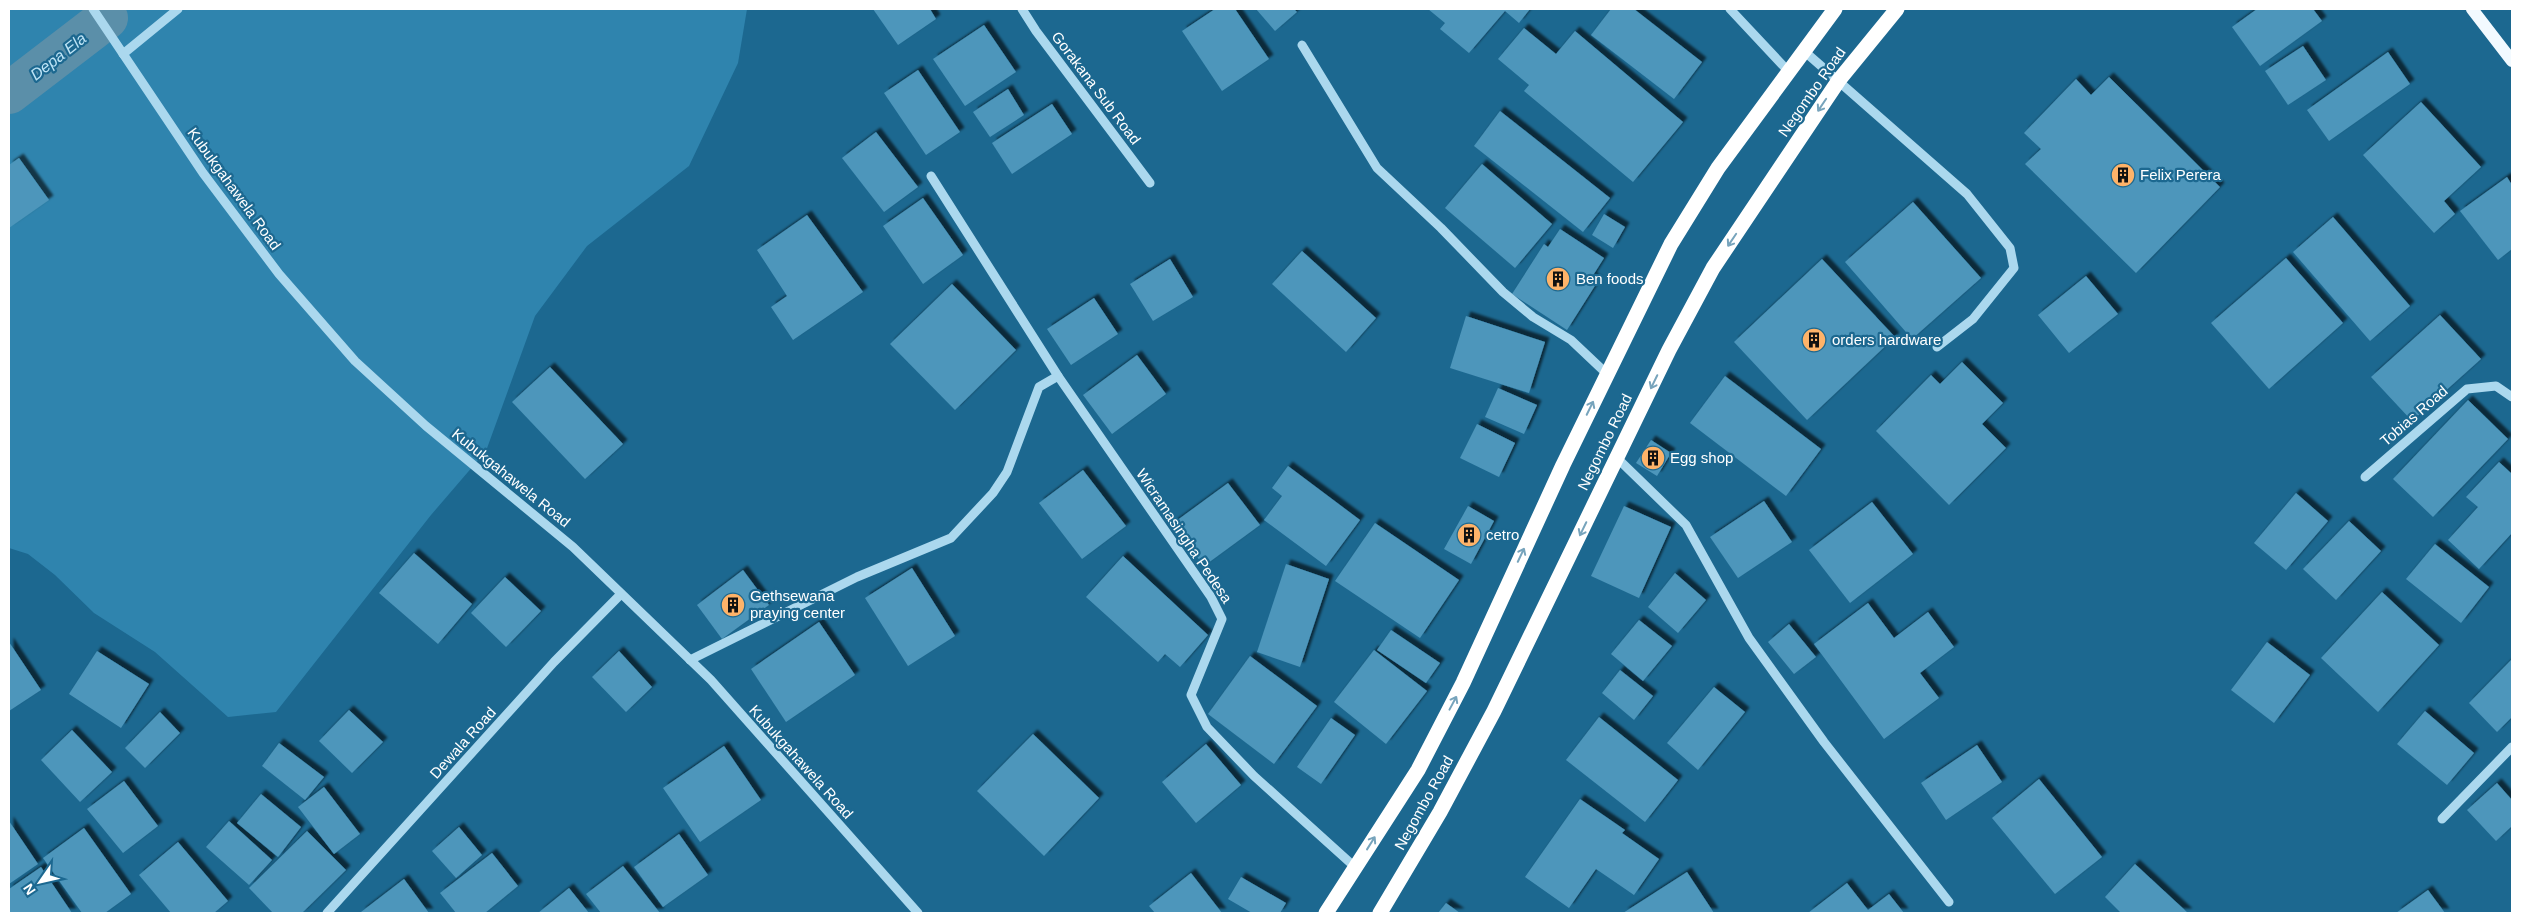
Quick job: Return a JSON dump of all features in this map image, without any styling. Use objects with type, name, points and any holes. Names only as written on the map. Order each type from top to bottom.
[{"type":"highway","name":"Negombo Road","points":[[1326,913],[1418,770],[1463,683],[1607,374],[1671,244],[1718,168],[1835,9]]},
{"type":"highway","name":"Negombo Road","points":[[1380,913],[1440,812],[1494,711],[1669,350],[1713,268],[1839,80],[1897,9]]},
{"type":"main road","points":[[2472,9],[2512,61]]},
{"type":"street","name":"Kubukgahawela Road","points":[[93,9],[203,173],[279,274],[355,361],[426,426],[573,547],[711,680],[918,913]]},
{"type":"street","points":[[123,54],[178,9]]},
{"type":"street","name":"Gorakana Sub Road","points":[[1022,9],[1036,31],[1150,183]]},
{"type":"street","points":[[1730,9],[1789,72]]},
{"type":"street","points":[[1302,45],[1377,168],[1442,228],[1503,292],[1533,317],[1571,340],[1607,374]]},
{"type":"street","points":[[1804,51],[1967,194],[2010,248],[2014,268],[1973,319],[1937,347]]},
{"type":"street","name":"Wicramasingha Pedesa","points":[[931,176],[1058,376],[1104,441],[1167,537],[1211,597],[1222,619],[1211,651],[1191,695],[1206,727],[1254,776],[1356,868]]},
{"type":"street","points":[[690,660],[857,577],[950,538],[993,493],[1007,472],[1039,387],[1058,376]]},
{"type":"street","name":"Tobias Road","points":[[2365,477],[2467,389],[2496,386],[2512,397]]},
{"type":"street","points":[[1617,458],[1686,525],[1749,638],[1824,742],[1949,902]]},
{"type":"street","name":"Dewala Road","points":[[327,913],[554,662],[621,594]]},
{"type":"street","points":[[2442,819],[2512,747]]},
{"type":"shaded area","points":[[9,9],[747,9],[738,63],[689,166],[587,246],[535,316],[486,451],[431,515],[276,712],[228,717],[155,652],[94,613],[55,575],[28,554],[9,548]]},
{"type":"building","points":[[873,9],[930,9],[936,19],[898,45]]},
{"type":"building","points":[[1215,9],[1235,9],[1269,59],[1222,91],[1182,31]]},
{"type":"building","points":[[1256,9],[1294,9],[1297,12],[1275,31]]},
{"type":"building","points":[[1428,9],[1530,9],[1519,23],[1505,11],[1469,53],[1440,29],[1445,23]]},
{"type":"building","points":[[1611,9],[1634,9],[1702,62],[1674,99],[1591,35]]},
{"type":"building","points":[[2257,9],[2313,9],[2322,21],[2260,66],[2232,27]]},
{"type":"building","points":[[984,25],[1016,72],[965,106],[933,59]]},
{"type":"building","points":[[1524,28],[1556,54],[1575,31],[1683,122],[1633,182],[1524,91],[1529,85],[1498,59]]},
{"type":"building","points":[[2303,46],[2326,80],[2288,105],[2265,71]]},
{"type":"building","points":[[2388,52],[2410,84],[2329,141],[2307,110]]},
{"type":"building","points":[[918,70],[960,132],[926,155],[884,93]]},
{"type":"building","name":"Felix Perera","points":[[2109,77],[2220,187],[2136,273],[2025,164],[2041,149],[2024,133],[2076,79],[2091,95]]},
{"type":"building","points":[[1008,89],[1024,115],[990,137],[973,112]]},
{"type":"building","points":[[2421,102],[2481,167],[2444,201],[2455,214],[2434,233],[2363,155]]},
{"type":"building","points":[[1052,104],[1072,134],[1012,174],[992,143]]},
{"type":"building","points":[[1500,111],[1610,198],[1583,232],[1474,146]]},
{"type":"building","points":[[876,132],[918,187],[884,212],[842,158]]},
{"type":"building","points":[[19,158],[49,200],[9,228],[9,165]]},
{"type":"building","points":[[1482,164],[1552,224],[1515,268],[1445,208]]},
{"type":"building","points":[[2507,177],[2512,185],[2512,249],[2498,260],[2460,211]]},
{"type":"building","points":[[923,198],[963,255],[923,284],[883,226]]},
{"type":"building","points":[[1913,202],[1981,278],[1912,339],[1845,262]]},
{"type":"building","points":[[1604,214],[1625,227],[1613,248],[1592,235]]},
{"type":"building","points":[[807,215],[863,292],[793,340],[771,307],[787,296],[757,250]]},
{"type":"building","points":[[2333,217],[2410,306],[2370,341],[2293,252]]},
{"type":"building","name":"Ben foods","points":[[1560,229],[1604,258],[1592,277],[1598,281],[1567,330],[1512,294],[1544,244],[1548,247]]},
{"type":"building","points":[[1302,251],[1376,318],[1346,352],[1272,284]]},
{"type":"building","points":[[2286,258],[2343,323],[2269,389],[2211,323]]},
{"type":"building","points":[[1170,259],[1193,297],[1153,321],[1130,284]]},
{"type":"building","name":"orders hardware","points":[[1822,259],[1895,337],[1807,420],[1734,342]]},
{"type":"building","points":[[2086,276],[2118,314],[2069,353],[2038,315]]},
{"type":"building","points":[[952,284],[1016,350],[955,410],[890,344]]},
{"type":"building","points":[[1094,298],[1118,334],[1071,365],[1047,329]]},
{"type":"building","points":[[2440,315],[2481,359],[2412,421],[2371,377]]},
{"type":"building","points":[[1466,316],[1545,342],[1529,393],[1450,368]]},
{"type":"building","points":[[1137,355],[1166,394],[1112,434],[1083,395]]},
{"type":"building","points":[[1962,362],[2003,403],[1982,424],[2006,448],[1949,505],[1876,431],[1931,375],[1940,384]]},
{"type":"building","points":[[550,367],[623,444],[585,479],[512,402]]},
{"type":"building","points":[[1725,376],[1821,449],[1786,496],[1690,423]]},
{"type":"building","points":[[1498,388],[1537,405],[1524,434],[1485,417]]},
{"type":"building","points":[[2468,400],[2508,439],[2433,517],[2393,479]]},
{"type":"building","points":[[1477,424],[1515,443],[1499,477],[1460,458]]},
{"type":"building","name":"Egg shop","points":[[1651,440],[1671,453],[1657,476],[1636,463]]},
{"type":"building","points":[[2499,462],[2512,474],[2512,533],[2479,569],[2448,540],[2478,507],[2466,497]]},
{"type":"building","points":[[1288,466],[1360,520],[1326,566],[1264,520],[1282,496],[1272,488]]},
{"type":"building","points":[[1083,470],[1126,526],[1082,559],[1039,503]]},
{"type":"building","points":[[1228,483],[1260,525],[1204,566],[1172,524]]},
{"type":"building","points":[[2296,493],[2328,521],[2286,570],[2254,543]]},
{"type":"building","points":[[1764,501],[1792,542],[1738,578],[1710,537]]},
{"type":"building","points":[[1872,502],[1913,554],[1850,603],[1809,550]]},
{"type":"building","name":"cetro","points":[[1468,506],[1494,521],[1471,564],[1444,549]]},
{"type":"building","points":[[1624,506],[1671,527],[1639,598],[1591,576]]},
{"type":"building","points":[[2349,521],[2381,551],[2336,600],[2303,569]]},
{"type":"building","points":[[1375,523],[1459,580],[1420,638],[1335,581]]},
{"type":"building","points":[[2435,544],[2489,587],[2461,623],[2406,579]]},
{"type":"building","points":[[414,553],[472,604],[438,644],[379,593]]},
{"type":"building","points":[[1123,556],[1208,635],[1180,667],[1165,654],[1158,662],[1086,597]]},
{"type":"building","points":[[1286,564],[1329,579],[1300,667],[1257,652]]},
{"type":"building","points":[[912,568],[955,636],[908,666],[865,598]]},
{"type":"building","name":"Gethsewana praying center","points":[[743,570],[769,605],[722,639],[697,605]]},
{"type":"building","points":[[1675,573],[1706,600],[1678,633],[1648,607]]},
{"type":"building","points":[[505,577],[541,611],[506,647],[471,613]]},
{"type":"building","points":[[2382,592],[2439,645],[2378,712],[2321,658]]},
{"type":"building","points":[[1868,603],[1894,638],[1928,612],[1954,647],[1920,673],[1939,698],[1884,739],[1814,644]]},
{"type":"building","points":[[1639,620],[1672,646],[1643,681],[1611,654]]},
{"type":"building","points":[[819,622],[855,675],[786,722],[751,669]]},
{"type":"building","points":[[1789,624],[1816,657],[1794,674],[1768,642]]},
{"type":"building","points":[[1391,630],[1440,663],[1426,683],[1377,650]]},
{"type":"building","points":[[9,642],[41,690],[9,711]]},
{"type":"building","points":[[2267,642],[2310,675],[2274,723],[2231,690]]},
{"type":"building","points":[[1374,650],[1427,691],[1386,744],[1334,702]]},
{"type":"building","points":[[97,651],[149,684],[121,728],[69,694]]},
{"type":"building","points":[[619,651],[652,687],[626,712],[592,677]]},
{"type":"building","points":[[1250,656],[1317,706],[1274,764],[1208,714]]},
{"type":"building","points":[[2512,659],[2512,717],[2497,732],[2469,703]]},
{"type":"building","points":[[1620,670],[1653,696],[1634,720],[1602,693]]},
{"type":"building","points":[[1714,687],[1745,712],[1698,770],[1667,743]]},
{"type":"building","points":[[349,710],[383,742],[352,773],[319,741]]},
{"type":"building","points":[[2425,711],[2474,753],[2447,785],[2397,744]]},
{"type":"building","points":[[160,712],[180,733],[145,768],[125,748]]},
{"type":"building","points":[[1599,717],[1678,780],[1645,822],[1566,760]]},
{"type":"building","points":[[1331,718],[1355,735],[1321,784],[1297,767]]},
{"type":"building","points":[[72,730],[112,772],[80,802],[41,760]]},
{"type":"building","points":[[1033,734],[1099,798],[1044,856],[977,791]]},
{"type":"building","points":[[279,743],[324,777],[305,800],[262,766]]},
{"type":"building","points":[[1206,744],[1241,785],[1196,823],[1162,782]]},
{"type":"building","points":[[1977,745],[2002,782],[1946,820],[1921,783]]},
{"type":"building","points":[[724,746],[761,800],[700,842],[663,788]]},
{"type":"building","points":[[2039,779],[2102,857],[2055,894],[1992,818]]},
{"type":"building","points":[[124,781],[158,826],[123,853],[87,809]]},
{"type":"building","points":[[2497,783],[2512,800],[2512,826],[2496,841],[2467,810]]},
{"type":"building","points":[[324,787],[360,834],[334,854],[298,807]]},
{"type":"building","points":[[261,794],[301,827],[278,857],[237,823]]},
{"type":"building","points":[[1580,799],[1625,830],[1622,833],[1659,859],[1634,895],[1596,869],[1569,908],[1525,877]]},
{"type":"building","points":[[9,821],[38,864],[9,884]]},
{"type":"building","points":[[229,821],[272,860],[249,885],[206,847]]},
{"type":"building","points":[[459,827],[482,855],[456,878],[432,851]]},
{"type":"building","points":[[84,828],[131,894],[105,913],[82,913],[43,858]]},
{"type":"building","points":[[307,831],[346,870],[302,913],[273,913],[249,888]]},
{"type":"building","points":[[679,834],[708,875],[663,907],[634,867]]},
{"type":"building","points":[[178,842],[228,901],[214,913],[171,913],[139,875]]},
{"type":"building","points":[[492,853],[518,886],[485,913],[456,913],[440,893]]},
{"type":"building","points":[[2135,864],[2188,913],[2121,913],[2105,897]]},
{"type":"building","points":[[623,866],[660,913],[601,913],[586,894]]},
{"type":"building","points":[[41,867],[72,913],[9,913],[9,889]]},
{"type":"building","points":[[1687,872],[1714,913],[1623,913]]},
{"type":"building","points":[[1191,873],[1222,913],[1155,913],[1149,906]]},
{"type":"building","points":[[1241,877],[1286,903],[1280,913],[1252,913],[1228,899]]},
{"type":"building","points":[[404,879],[429,913],[361,912]]},
{"type":"building","points":[[1847,883],[1868,910],[1889,894],[1904,913],[1808,913]]},
{"type":"building","points":[[569,888],[589,913],[538,913]]},
{"type":"building","points":[[2428,890],[2445,913],[2396,913]]},
{"type":"building","points":[[1446,903],[1460,913],[1438,913]]},
{"type":"waterway","points":[[107,18],[110,9]]},
{"type":"waterway","name":"Depa Ela","points":[[9,93],[107,18]]},
{"type":"place","name":"Felix Perera","points":[[2123,175]]},
{"type":"place","name":"Ben foods","points":[[1558,279]]},
{"type":"place","name":"orders hardware","points":[[1814,340]]},
{"type":"place","name":"Egg shop","points":[[1653,458]]},
{"type":"place","name":"cetro","points":[[1469,535]]},
{"type":"place","name":"Gethsewana praying center","points":[[733,605]]}]
